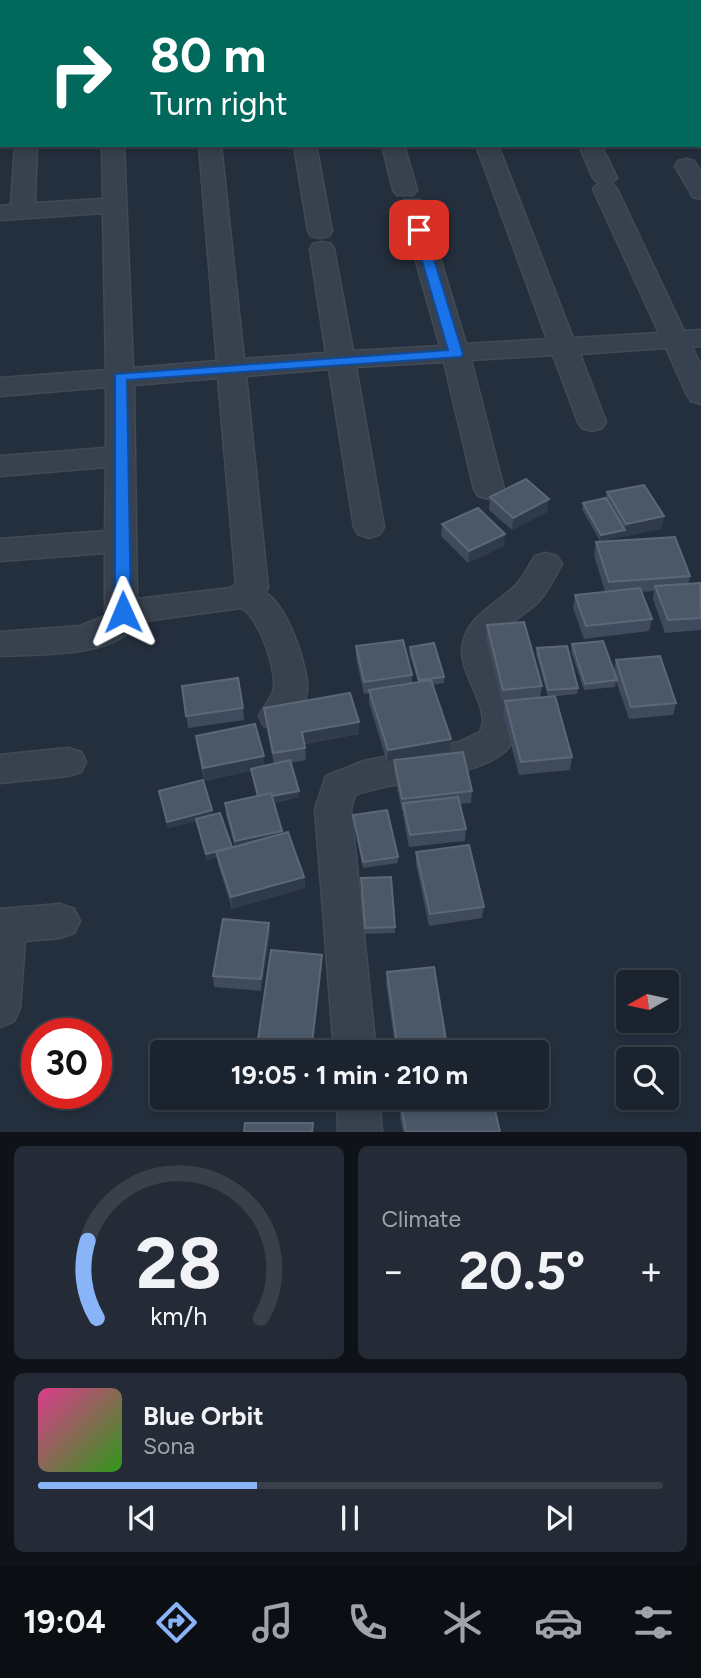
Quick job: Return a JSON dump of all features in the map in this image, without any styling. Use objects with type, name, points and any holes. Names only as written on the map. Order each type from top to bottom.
[{"type":"street","points":[[26,147],[12,212],[113,205]]},
{"type":"street","points":[[0,644],[92,637],[109,632],[121,622],[120,377],[113,147]]},
{"type":"street","points":[[123,612],[230,600],[243,596],[252,588],[210,147]]},
{"type":"street","points":[[305,147],[369,527]]},
{"type":"street","points":[[394,147],[456,354],[489,489]]},
{"type":"street","points":[[496,147],[592,422]]},
{"type":"street","points":[[591,147],[605,184],[689,339],[701,395]]},
{"type":"street","points":[[686,166],[701,192]]},
{"type":"street","points":[[0,387],[342,360],[689,339]]},
{"type":"street","points":[[0,466],[119,456]]},
{"type":"street","points":[[0,551],[121,541]]},
{"type":"street","points":[[354,1040],[333,808],[339,786],[364,776],[477,752],[495,741],[500,732],[500,721],[480,657],[479,644],[482,634],[528,592],[546,564]]},
{"type":"street","points":[[243,596],[258,603],[264,610],[286,661],[290,678],[289,696],[276,716]]},
{"type":"street","points":[[0,769],[68,762]]},
{"type":"street","points":[[0,1008],[3,926],[60,921]]},
{"type":"street","points":[[359,1110],[360,1132]]},
{"type":"building","points":[[526,479],[549,499],[513,518],[490,497]]},
{"type":"building","points":[[644,485],[664,516],[626,524],[607,492]]},
{"type":"building","points":[[606,498],[625,530],[601,535],[583,503]]},
{"type":"building","points":[[478,508],[505,534],[469,551],[442,524]]},
{"type":"building","points":[[675,537],[690,576],[609,582],[596,542]]},
{"type":"building","points":[[700,583],[701,618],[668,620],[655,586]]},
{"type":"building","points":[[640,588],[652,619],[586,626],[575,595]]},
{"type":"building","points":[[524,622],[542,686],[503,690],[487,625]]},
{"type":"building","points":[[403,640],[412,675],[364,682],[356,646]]},
{"type":"building","points":[[603,641],[617,680],[585,684],[572,644]]},
{"type":"building","points":[[434,643],[444,677],[419,680],[410,647]]},
{"type":"building","points":[[567,646],[578,688],[548,690],[537,648]]},
{"type":"building","points":[[660,656],[676,703],[631,707],[616,660]]},
{"type":"building","points":[[238,678],[243,708],[186,716],[182,686]]},
{"type":"building","points":[[431,680],[451,739],[388,750],[369,690]]},
{"type":"building","points":[[350,693],[359,722],[302,732],[305,748],[273,753],[264,708]]},
{"type":"building","points":[[555,696],[572,757],[521,762],[505,701]]},
{"type":"building","points":[[255,724],[264,756],[203,768],[196,736]]},
{"type":"building","points":[[463,752],[472,791],[402,799],[394,760]]},
{"type":"building","points":[[290,760],[299,791],[258,796],[251,769]]},
{"type":"building","points":[[203,780],[212,810],[167,822],[159,791]]},
{"type":"building","points":[[271,793],[282,831],[235,841],[225,803]]},
{"type":"building","points":[[458,797],[466,829],[410,835],[403,803]]},
{"type":"building","points":[[387,810],[398,857],[363,862],[353,815]]},
{"type":"building","points":[[220,813],[232,847],[206,854],[196,819]]},
{"type":"building","points":[[288,832],[304,877],[231,897],[216,852]]},
{"type":"building","points":[[469,845],[484,907],[430,914],[416,852]]},
{"type":"building","points":[[391,877],[395,927],[365,928],[361,878]]},
{"type":"building","points":[[223,919],[269,923],[261,979],[213,976]]},
{"type":"building","points":[[271,950],[322,955],[312,1040],[258,1039]]},
{"type":"building","points":[[434,967],[446,1040],[396,1040],[387,972]]},
{"type":"building","points":[[402,1110],[495,1110],[500,1132],[406,1132]]},
{"type":"building","points":[[245,1123],[313,1123],[312,1132],[244,1132]]},
{"type":"route","points":[[123,612],[120,377],[456,354],[419,230]]}]
